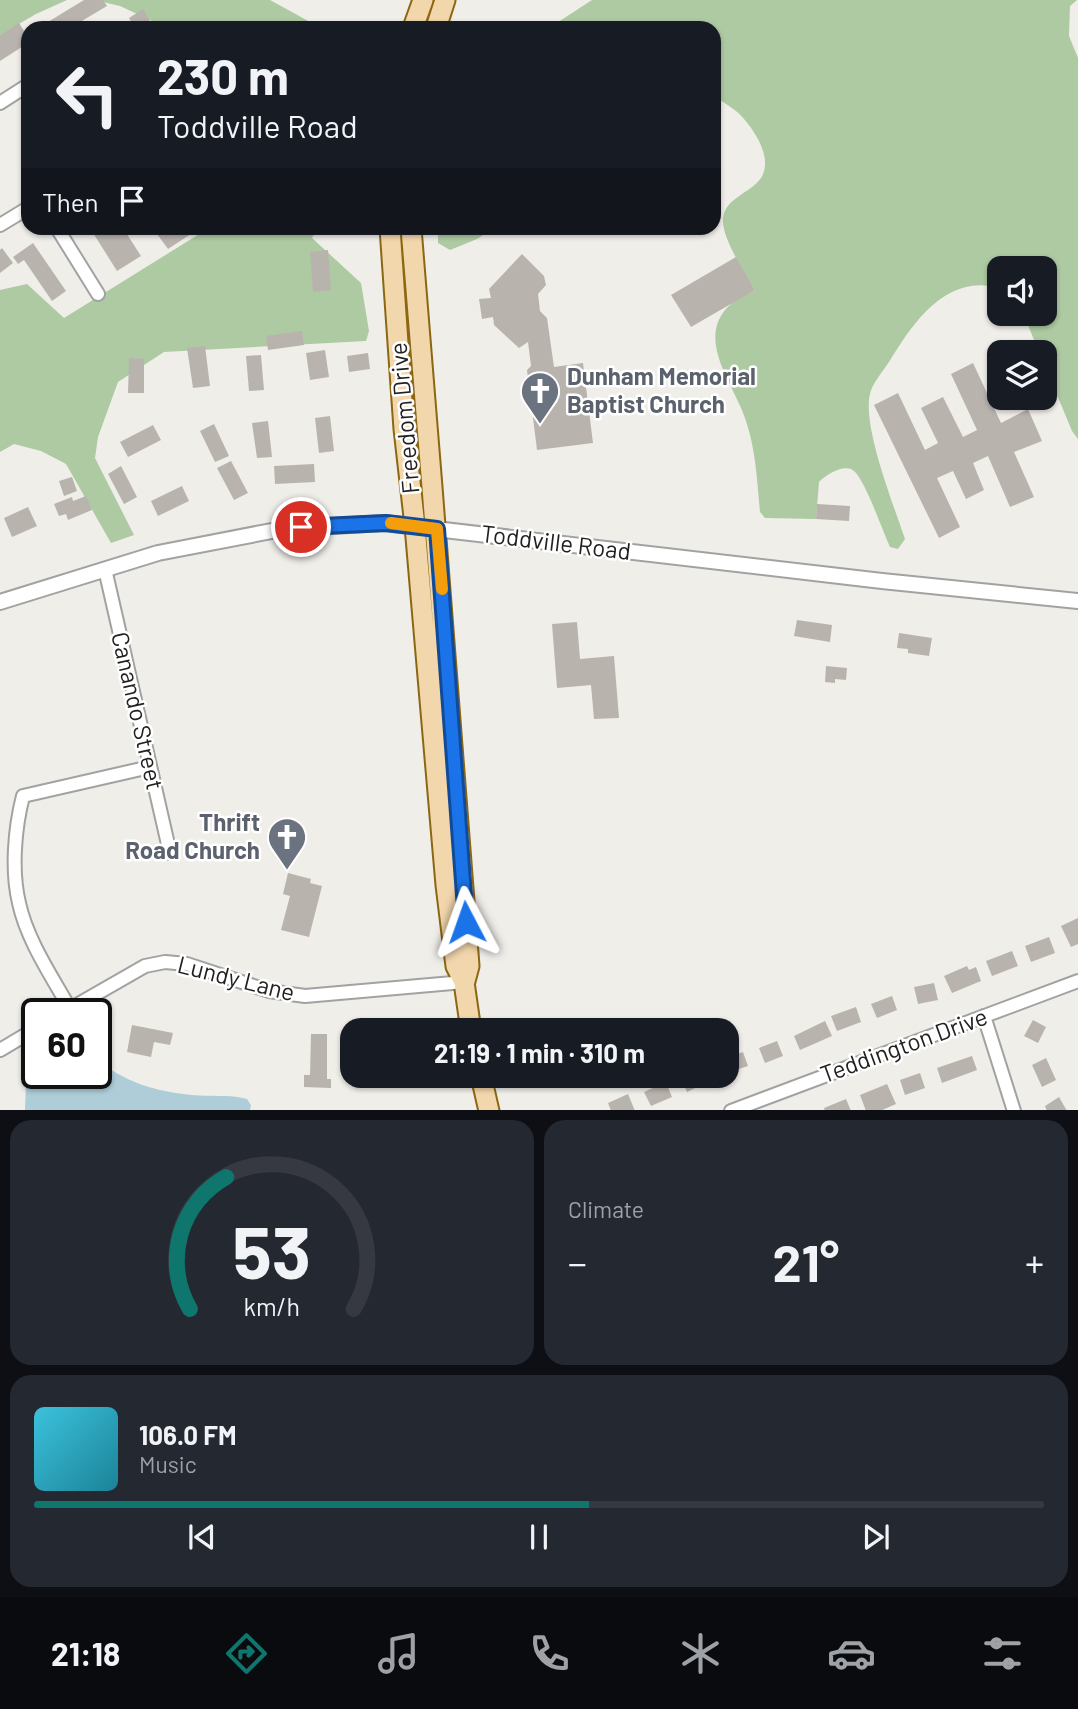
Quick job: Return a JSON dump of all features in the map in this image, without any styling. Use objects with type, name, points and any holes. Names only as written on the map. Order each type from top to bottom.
[{"type":"main road","points":[[416,21],[423,0]]},
{"type":"main road","points":[[438,21],[445,0]]},
{"type":"main road","name":"Freedom Drive","points":[[390,235],[404,429],[446,885],[456,966],[464,982],[469,1018]]},
{"type":"main road","name":"Freedom Drive","points":[[412,235],[429,468],[437,529],[469,966],[464,982]]},
{"type":"main road","points":[[484,1088],[489,1110]]},
{"type":"street","points":[[0,103],[21,90]]},
{"type":"street","points":[[0,225],[21,212]]},
{"type":"street","points":[[61,235],[98,294]]},
{"type":"street","name":"Toddville Road","points":[[0,602],[158,552],[282,530],[384,523],[870,580],[1078,601]]},
{"type":"street","name":"Canando Street","points":[[105,569],[170,853]]},
{"type":"street","points":[[60,998],[31,938],[18,901],[15,851],[17,818],[23,796],[150,766]]},
{"type":"street","name":"Lundy Lane","points":[[89,998],[145,966],[166,962],[187,964],[269,991],[305,996],[464,982]]},
{"type":"street","name":"Teddington Drive","points":[[734,1110],[1078,981]]},
{"type":"street","points":[[984,1016],[1014,1110]]},
{"type":"street","points":[[2,1044],[21,1035]]},
{"type":"green space","points":[[0,0],[67,0],[21,21],[0,35]]},
{"type":"green space","points":[[94,0],[270,0],[308,21],[152,21],[120,6]]},
{"type":"green space","points":[[592,0],[1077,0],[1070,6],[1069,36],[1078,58],[1078,439],[1057,395],[1057,340],[1034,340],[1028,326],[1057,326],[1057,256],[987,256],[987,286],[963,288],[933,305],[909,332],[871,390],[869,408],[875,445],[905,539],[898,549],[890,547],[863,485],[850,469],[835,471],[819,482],[816,519],[765,518],[760,512],[752,444],[741,407],[720,361],[716,331],[721,316],[732,303],[755,290],[730,247],[723,221],[727,207],[761,178],[765,163],[762,147],[753,131],[741,116],[721,101],[721,21],[560,21]]},
{"type":"green space","points":[[198,235],[314,235],[312,238],[361,283],[369,331],[366,341],[164,352],[118,382],[98,437],[95,458],[134,535],[111,543],[66,464],[41,451],[14,444],[0,452],[0,290],[27,284],[64,318]]},
{"type":"green space","points":[[438,235],[483,235],[450,250],[438,243]]},
{"type":"water","points":[[112,1070],[154,1088],[179,1094],[247,1099],[251,1105],[250,1110],[25,1110],[26,1089],[112,1089]]},
{"type":"building","points":[[84,0],[103,0],[107,6],[82,21],[50,21]]},
{"type":"building","points":[[143,9],[150,21],[131,21],[129,18]]},
{"type":"building","points":[[19,23],[21,26],[21,48],[0,61],[0,35]]},
{"type":"building","points":[[94,235],[128,235],[141,256],[117,271]]},
{"type":"building","points":[[158,235],[189,235],[168,249]]},
{"type":"building","points":[[33,243],[66,291],[52,301],[24,260],[18,264],[13,257]]},
{"type":"building","points":[[2,248],[13,263],[0,273],[0,250]]},
{"type":"building","points":[[328,250],[331,290],[313,292],[310,252]]},
{"type":"building","points":[[522,254],[544,276],[546,285],[538,294],[540,311],[547,318],[554,367],[583,363],[593,443],[537,450],[527,370],[531,366],[528,342],[519,348],[494,325],[493,317],[482,319],[479,299],[491,298],[489,289]]},
{"type":"building","points":[[736,257],[755,290],[691,327],[671,295]]},
{"type":"building","points":[[302,331],[304,345],[268,350],[266,336]]},
{"type":"building","points":[[205,346],[210,386],[193,388],[187,348]]},
{"type":"building","points":[[325,350],[329,377],[310,380],[306,353]]},
{"type":"building","points":[[368,353],[370,369],[349,372],[347,356]]},
{"type":"building","points":[[261,355],[264,390],[249,391],[246,356]]},
{"type":"building","points":[[129,358],[144,359],[144,393],[128,393]]},
{"type":"building","points":[[973,363],[987,393],[987,410],[995,410],[1001,423],[1028,410],[1042,441],[1014,452],[1034,497],[1010,507],[988,456],[973,463],[984,490],[966,499],[953,471],[937,478],[960,527],[939,538],[874,405],[898,393],[925,450],[938,443],[921,408],[943,397],[963,437],[977,430],[951,374]]},
{"type":"building","points":[[330,416],[334,451],[319,453],[315,418]]},
{"type":"building","points":[[268,421],[272,457],[257,458],[252,423]]},
{"type":"building","points":[[214,424],[229,456],[215,462],[200,431]]},
{"type":"building","points":[[153,425],[161,440],[128,457],[120,442]]},
{"type":"building","points":[[231,461],[248,493],[234,500],[217,468]]},
{"type":"building","points":[[314,464],[315,482],[275,484],[274,466]]},
{"type":"building","points":[[121,466],[137,497],[124,504],[108,474]]},
{"type":"building","points":[[72,477],[77,491],[64,496],[59,481]]},
{"type":"building","points":[[182,486],[189,501],[158,516],[151,501]]},
{"type":"building","points":[[86,496],[92,510],[68,520],[66,514],[59,516],[54,504],[72,497],[73,501]]},
{"type":"building","points":[[817,504],[850,506],[849,521],[816,519]]},
{"type":"building","points":[[28,507],[37,526],[12,537],[4,518]]},
{"type":"building","points":[[797,620],[832,625],[830,642],[794,636]]},
{"type":"building","points":[[577,622],[580,659],[614,656],[619,718],[594,719],[591,685],[557,688],[552,624]]},
{"type":"building","points":[[899,633],[932,638],[929,656],[908,653],[908,649],[897,648]]},
{"type":"building","points":[[826,666],[847,668],[846,680],[825,682]]},
{"type":"building","points":[[288,873],[311,879],[310,883],[322,886],[309,937],[281,930],[290,896],[283,894]]},
{"type":"building","points":[[1078,918],[1078,944],[1071,947],[1061,926]]},
{"type":"building","points":[[1049,937],[1055,953],[1031,962],[1025,946]]},
{"type":"building","points":[[1012,951],[1018,966],[992,976],[986,961]]},
{"type":"building","points":[[967,966],[969,970],[976,967],[981,981],[952,993],[944,976]]},
{"type":"building","points":[[934,983],[938,1000],[918,1004],[914,987]]},
{"type":"building","points":[[892,996],[897,1010],[877,1018],[871,1004]]},
{"type":"building","points":[[856,1007],[861,1022],[837,1031],[831,1016]]},
{"type":"building","points":[[1033,1020],[1046,1027],[1038,1043],[1024,1036]]},
{"type":"building","points":[[825,1021],[832,1036],[800,1050],[794,1036]]},
{"type":"building","points":[[132,1025],[173,1033],[170,1045],[154,1042],[151,1057],[127,1052]]},
{"type":"building","points":[[311,1034],[327,1034],[327,1079],[331,1079],[331,1088],[304,1087],[304,1075],[310,1075]]},
{"type":"building","points":[[777,1041],[783,1056],[765,1063],[759,1048]]},
{"type":"building","points":[[743,1052],[748,1066],[739,1069],[739,1053]]},
{"type":"building","points":[[972,1056],[977,1070],[942,1083],[937,1068]]},
{"type":"building","points":[[1046,1058],[1056,1080],[1042,1087],[1032,1065]]},
{"type":"building","points":[[920,1073],[925,1088],[905,1095],[900,1080]]},
{"type":"building","points":[[887,1084],[896,1104],[882,1110],[866,1110],[860,1095]]},
{"type":"building","points":[[653,1088],[668,1088],[672,1097],[651,1106],[644,1092]]},
{"type":"building","points":[[628,1094],[635,1110],[611,1110],[608,1103]]},
{"type":"building","points":[[1059,1097],[1066,1110],[1047,1110],[1045,1106]]},
{"type":"building","points":[[846,1099],[851,1110],[825,1110]]},
{"type":"slow traffic","points":[[391,523],[437,529],[442,589]]},
{"type":"place","name":"Dunham Memorial Baptist Church","points":[[540,425]]},
{"type":"place","name":"Thrift Road Church","points":[[287,871]]},
{"type":"route","points":[[301,527],[386,523],[437,529],[466,922]]}]
